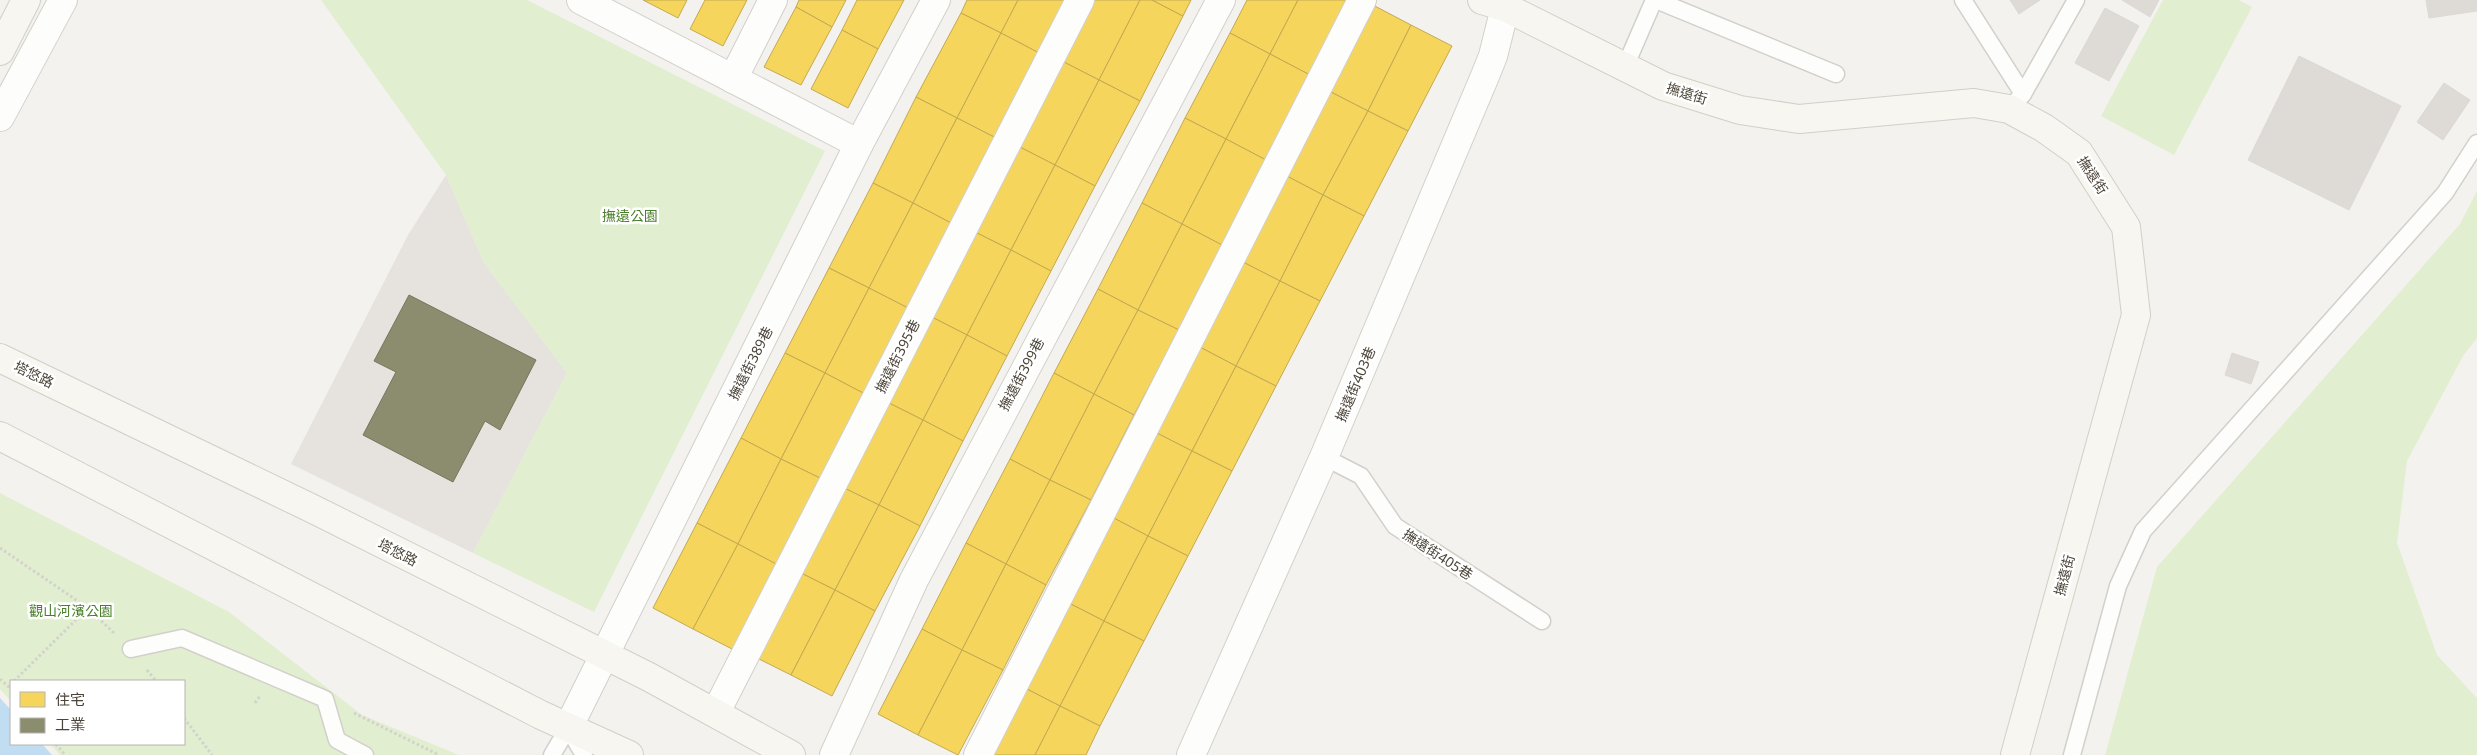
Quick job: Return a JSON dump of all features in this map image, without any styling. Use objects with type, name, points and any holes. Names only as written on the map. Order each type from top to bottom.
[{"type":"main road","points":[[0,51],[26,0]]},
{"type":"main road","name":"撫遠街","points":[[1498,2],[1663,86],[1740,110],[1799,118],[2016,101],[2044,128],[2079,153],[2126,227],[2136,315],[2015,755]]},
{"type":"main road","name":"塔悠路","points":[[0,358],[314,509],[716,712],[792,755]]},
{"type":"main road","points":[[0,436],[568,728],[629,755]]},
{"type":"street","points":[[0,117],[63,0]]},
{"type":"street","points":[[733,79],[773,0]]},
{"type":"street","name":"撫遠街389巷","points":[[568,728],[859,144],[936,0]]},
{"type":"street","name":"撫遠街395巷","points":[[716,712],[1080,0]]},
{"type":"street","name":"撫遠街399巷","points":[[834,755],[914,580],[1221,0]]},
{"type":"street","points":[[978,755],[1362,0]]},
{"type":"street","name":"撫遠街403巷","points":[[1191,755],[1324,457],[1493,56],[1498,2]]},
{"type":"street","points":[[598,4],[733,79],[859,144]]},
{"type":"lane","points":[[1625,67],[1655,0],[1836,74]]},
{"type":"lane","points":[[1963,0],[2016,101]]},
{"type":"lane","points":[[2016,101],[2076,0]]},
{"type":"lane","points":[[2072,755],[2118,586],[2143,531],[2444,193],[2477,143]]},
{"type":"lane","name":"撫遠街405巷","points":[[1324,457],[1361,476],[1395,526],[1542,621]]},
{"type":"lane","points":[[131,649],[182,638],[324,699],[337,740],[365,755]]},
{"type":"lane","points":[[552,755],[568,728],[584,755]]},
{"type":"path","points":[[0,548],[88,608],[15,680]]},
{"type":"path","points":[[0,679],[10,687]]},
{"type":"path","points":[[324,699],[440,755]]},
{"type":"path","points":[[185,719],[212,755]]},
{"type":"path","points":[[57,745],[65,755]]},
{"type":"shaded area","points":[[446,175],[484,263],[567,373],[473,553],[291,464],[408,235]]},
{"type":"green space","name":"撫遠公園","points":[[321,0],[527,0],[825,151],[594,612],[473,553],[567,373],[484,263],[446,175]]},
{"type":"green space","points":[[2163,0],[2239,0],[2252,7],[2174,155],[2101,116]]},
{"type":"green space","points":[[2477,191],[2477,338],[2463,356],[2407,461],[2397,543],[2437,655],[2477,698],[2477,755],[2105,755],[2157,567],[2460,224]]},
{"type":"green space","name":"觀山河濱公園","points":[[0,493],[229,612],[362,715],[459,755],[60,755],[51,745],[185,745],[185,680],[10,680],[10,700],[0,689]]},
{"type":"water","points":[[0,698],[10,709],[10,745],[43,745],[52,755],[0,755]]},
{"type":"building: 住宅","points":[[643,0],[687,0],[678,18]]},
{"type":"building: 住宅","points":[[705,0],[747,0],[723,46],[690,29]]},
{"type":"building: 住宅","points":[[799,0],[846,0],[832,27],[796,7]]},
{"type":"building: 住宅","points":[[857,0],[904,0],[878,49],[842,30]]},
{"type":"building: 住宅","points":[[967,0],[1018,0],[1001,33],[961,13]]},
{"type":"building: 住宅","points":[[1018,0],[1069,0],[1041,54],[1001,33]]},
{"type":"building: 住宅","points":[[1089,0],[1140,0],[1099,80],[1058,59]]},
{"type":"building: 住宅","points":[[1140,0],[1152,0],[1183,16],[1140,101],[1099,80]]},
{"type":"building: 住宅","points":[[1152,0],[1191,0],[1183,16]]},
{"type":"building: 住宅","points":[[1247,0],[1298,0],[1270,54],[1230,33]]},
{"type":"building: 住宅","points":[[1298,0],[1349,0],[1310,75],[1270,54]]},
{"type":"building: 住宅","points":[[1371,4],[1411,25],[1368,111],[1327,90]]},
{"type":"building: 住宅","points":[[796,7],[832,27],[801,85],[764,67]]},
{"type":"building: 住宅","points":[[961,13],[1001,33],[957,118],[916,97]]},
{"type":"building: 住宅","points":[[1411,25],[1452,46],[1408,131],[1368,111]]},
{"type":"building: 住宅","points":[[842,30],[878,49],[848,108],[811,89]]},
{"type":"building: 住宅","points":[[1001,33],[1041,54],[998,139],[957,118]]},
{"type":"building: 住宅","points":[[1230,33],[1270,54],[1226,139],[1185,118]]},
{"type":"building: 住宅","points":[[1270,54],[1310,75],[1266,160],[1226,139]]},
{"type":"building: 住宅","points":[[1058,59],[1099,80],[1055,165],[1014,144]]},
{"type":"building: 住宅","points":[[1099,80],[1140,101],[1095,186],[1055,165]]},
{"type":"building: 住宅","points":[[1327,90],[1368,111],[1323,195],[1283,174]]},
{"type":"building: 住宅","points":[[916,97],[957,118],[913,203],[873,183]]},
{"type":"building: 住宅","points":[[1368,111],[1408,131],[1364,216],[1323,195]]},
{"type":"building: 住宅","points":[[957,118],[998,139],[953,224],[913,203]]},
{"type":"building: 住宅","points":[[1185,118],[1226,139],[1182,224],[1142,203]]},
{"type":"building: 住宅","points":[[1226,139],[1266,160],[1222,245],[1182,224]]},
{"type":"building: 住宅","points":[[1014,144],[1055,165],[1011,250],[971,230]]},
{"type":"building: 住宅","points":[[1055,165],[1095,186],[1051,271],[1011,250]]},
{"type":"building: 住宅","points":[[1283,174],[1323,195],[1280,281],[1239,260]]},
{"type":"building: 住宅","points":[[873,183],[913,203],[869,288],[829,268]]},
{"type":"building: 住宅","points":[[1323,195],[1364,216],[1320,301],[1280,281]]},
{"type":"building: 住宅","points":[[913,203],[953,224],[910,309],[869,288]]},
{"type":"building: 住宅","points":[[1142,203],[1182,224],[1138,310],[1098,289]]},
{"type":"building: 住宅","points":[[1182,224],[1222,245],[1179,330],[1138,310]]},
{"type":"building: 住宅","points":[[971,230],[1011,250],[967,335],[926,314]]},
{"type":"building: 住宅","points":[[1011,250],[1051,271],[1007,356],[967,335]]},
{"type":"building: 住宅","points":[[1239,260],[1280,281],[1236,366],[1196,345]]},
{"type":"building: 住宅","points":[[829,268],[869,288],[825,373],[785,353]]},
{"type":"building: 住宅","points":[[1280,281],[1320,301],[1276,386],[1236,366]]},
{"type":"building: 住宅","points":[[869,288],[910,309],[865,394],[825,373]]},
{"type":"building: 住宅","points":[[1098,289],[1138,310],[1094,394],[1054,373]]},
{"type":"building: 住宅","points":[[1138,310],[1179,330],[1134,415],[1094,394]]},
{"type":"building: 住宅","points":[[926,314],[967,335],[923,420],[883,400]]},
{"type":"building: 住宅","points":[[967,335],[1007,356],[963,441],[923,420]]},
{"type":"building: 住宅","points":[[1196,345],[1236,366],[1192,451],[1151,430]]},
{"type":"building: 住宅","points":[[785,353],[825,373],[781,459],[741,438]]},
{"type":"building: 住宅","points":[[1236,366],[1276,386],[1232,471],[1192,451]]},
{"type":"building: 住宅","points":[[825,373],[865,394],[822,479],[781,459]]},
{"type":"building: 住宅","points":[[1054,373],[1094,394],[1050,480],[1010,459]]},
{"type":"building: 住宅","points":[[1094,394],[1134,415],[1091,500],[1050,480]]},
{"type":"building: 住宅","points":[[883,400],[923,420],[879,505],[838,485]]},
{"type":"building: 住宅","points":[[923,420],[963,441],[920,526],[879,505]]},
{"type":"building: 住宅","points":[[1151,430],[1192,451],[1148,536],[1108,515]]},
{"type":"building: 住宅","points":[[741,438],[781,459],[738,544],[697,523]]},
{"type":"building: 住宅","points":[[1192,451],[1232,471],[1188,556],[1148,536]]},
{"type":"building: 住宅","points":[[781,459],[822,479],[778,565],[738,544]]},
{"type":"building: 住宅","points":[[1010,459],[1050,480],[1006,564],[966,543]]},
{"type":"building: 住宅","points":[[1050,480],[1091,500],[1046,585],[1006,564]]},
{"type":"building: 住宅","points":[[838,485],[879,505],[835,590],[795,570]]},
{"type":"building: 住宅","points":[[879,505],[920,526],[875,611],[835,590]]},
{"type":"building: 住宅","points":[[1108,515],[1148,536],[1104,621],[1063,600]]},
{"type":"building: 住宅","points":[[697,523],[738,544],[693,629],[653,608]]},
{"type":"building: 住宅","points":[[1148,536],[1188,556],[1144,641],[1104,621]]},
{"type":"building: 住宅","points":[[966,543],[1006,564],[962,650],[922,629]]},
{"type":"building: 住宅","points":[[738,544],[778,565],[734,650],[693,629]]},
{"type":"building: 住宅","points":[[1006,564],[1046,585],[1003,670],[962,650]]},
{"type":"building: 住宅","points":[[795,570],[835,590],[791,675],[751,655]]},
{"type":"building: 住宅","points":[[835,590],[875,611],[832,696],[791,675]]},
{"type":"building: 住宅","points":[[1063,600],[1104,621],[1060,706],[1019,685]]},
{"type":"building: 住宅","points":[[1104,621],[1144,641],[1100,726],[1060,706]]},
{"type":"building: 住宅","points":[[922,629],[962,650],[918,735],[878,714]]},
{"type":"building: 住宅","points":[[962,650],[1003,670],[958,755],[918,735]]},
{"type":"building: 住宅","points":[[1019,685],[1060,706],[1035,755],[984,755]]},
{"type":"building: 住宅","points":[[1060,706],[1100,726],[1086,755],[1035,755]]},
{"type":"building: 工業","points":[[409,295],[536,360],[500,430],[485,421],[453,482],[363,435],[396,372],[374,361]]},
{"type":"building: 其他","points":[[2010,0],[2040,0],[2019,14]]},
{"type":"building: 其他","points":[[2122,0],[2159,0],[2150,17]]},
{"type":"building: 其他","points":[[2426,0],[2477,0],[2477,11],[2429,18]]},
{"type":"building: 其他","points":[[2105,8],[2139,26],[2109,81],[2075,63]]},
{"type":"building: 其他","points":[[2299,56],[2401,106],[2349,210],[2248,160]]},
{"type":"building: 其他","points":[[2444,83],[2470,100],[2443,140],[2417,122]]},
{"type":"building: 其他","points":[[2232,353],[2259,362],[2251,384],[2225,375]]}]
